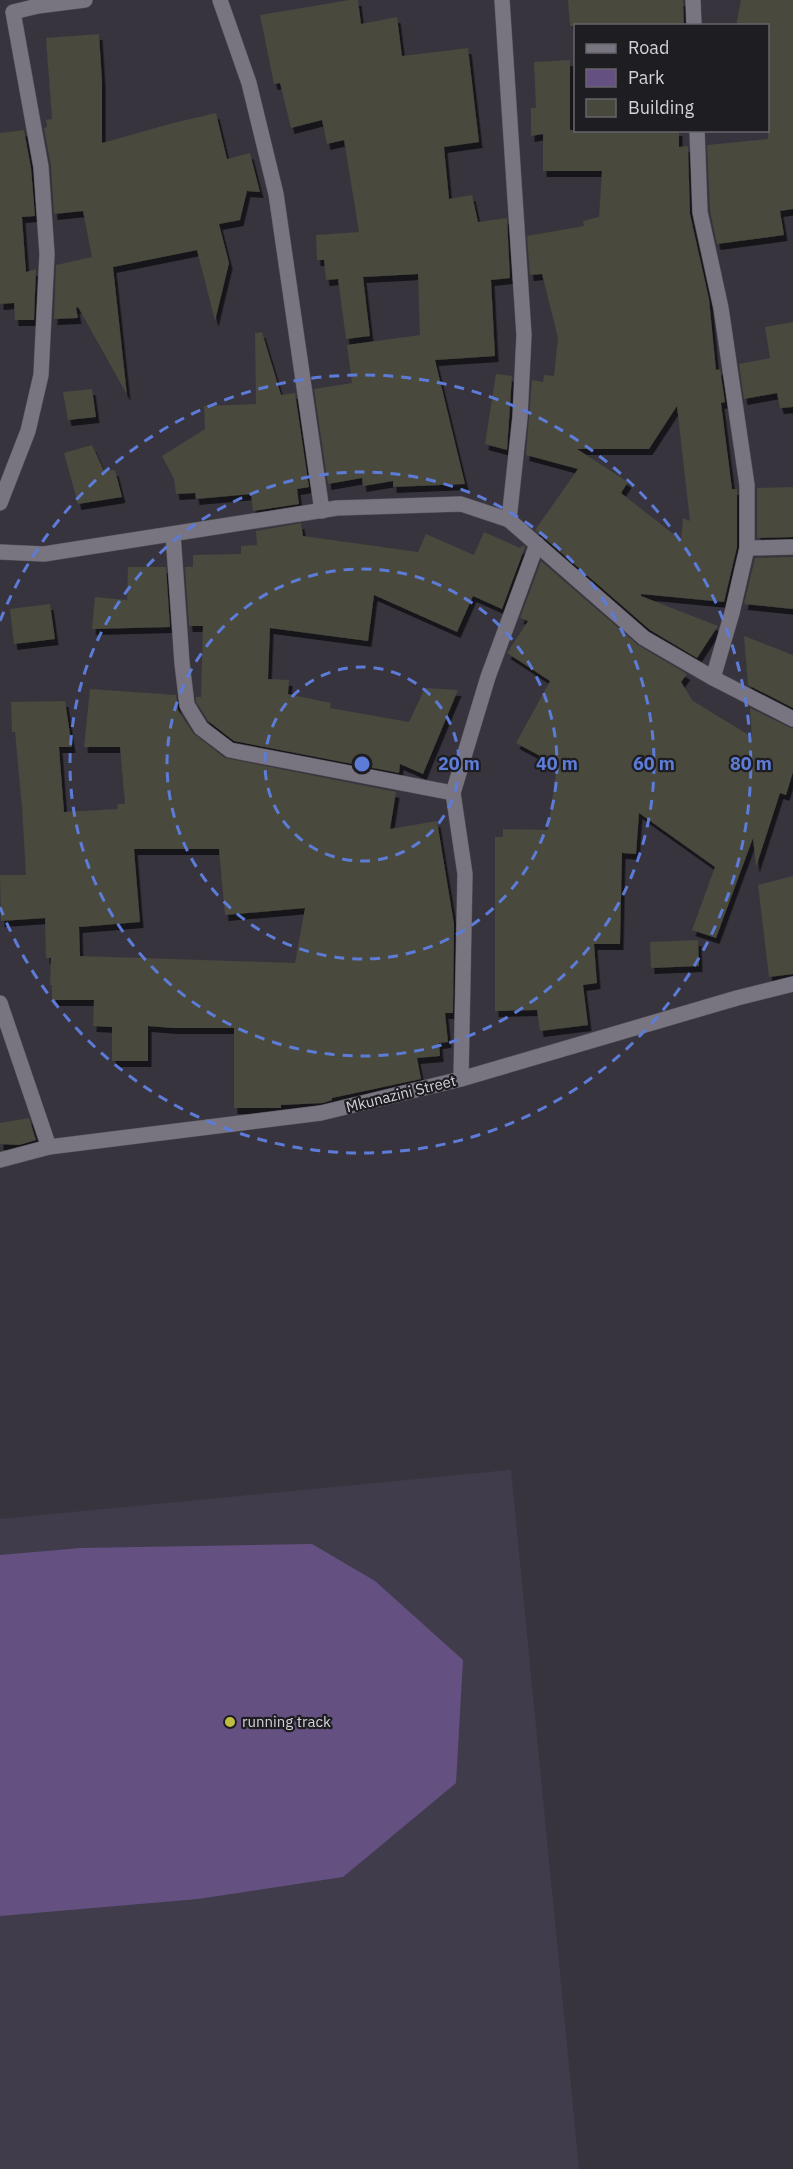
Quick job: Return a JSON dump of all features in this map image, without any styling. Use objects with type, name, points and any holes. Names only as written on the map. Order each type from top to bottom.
[{"type":"street","points":[[0,503],[28,431],[41,375],[47,254],[41,167],[7,15],[38,6],[86,0]]},
{"type":"street","points":[[220,0],[249,83],[276,194],[322,511]]},
{"type":"street","points":[[502,0],[524,335],[520,417],[509,520]]},
{"type":"street","points":[[693,0],[694,24]]},
{"type":"street","points":[[697,132],[700,212],[721,308],[747,485],[747,548],[732,613],[713,678]]},
{"type":"street","points":[[0,552],[44,554],[337,508],[461,504],[509,520],[644,638],[713,678],[793,719]]},
{"type":"street","points":[[173,534],[187,705],[201,728],[230,750],[453,793]]},
{"type":"street","points":[[461,1079],[465,874],[453,793],[488,677],[537,544]]},
{"type":"street","points":[[747,548],[793,547]]},
{"type":"street","name":"Mkunazini Street","points":[[0,1160],[49,1147],[321,1113],[461,1079],[737,998],[793,984]]},
{"type":"street","points":[[0,1003],[49,1147]]},
{"type":"shaded area","points":[[511,1470],[579,2169],[0,2169],[0,1519]]},
{"type":"green space","name":"running track","points":[[312,1544],[375,1581],[463,1660],[456,1783],[343,1877],[198,1899],[0,1916],[0,1555],[81,1548]]},
{"type":"building","points":[[358,0],[361,24],[397,17],[402,56],[468,48],[479,142],[444,147],[449,199],[472,195],[478,222],[507,218],[510,278],[491,280],[495,356],[435,360],[465,484],[393,487],[393,481],[363,486],[362,478],[328,484],[314,389],[352,383],[347,345],[420,335],[418,274],[363,277],[370,336],[346,339],[338,279],[326,280],[324,260],[317,260],[316,235],[359,232],[344,140],[327,144],[322,120],[291,128],[280,83],[274,84],[260,15]]},
{"type":"building","points":[[568,0],[683,0],[684,24],[574,24],[570,26]]},
{"type":"building","points":[[741,0],[793,0],[793,209],[780,211],[784,235],[717,244],[710,211],[707,145],[768,139],[769,132],[769,24],[736,24]]},
{"type":"building","points":[[99,34],[102,143],[216,113],[227,159],[250,153],[260,192],[247,191],[240,220],[219,224],[229,263],[215,321],[197,250],[113,267],[127,395],[78,307],[76,308],[78,318],[54,319],[56,265],[92,257],[83,211],[54,214],[51,166],[44,128],[47,127],[46,120],[52,119],[46,38]]},
{"type":"building","points":[[570,60],[570,130],[574,132],[679,132],[679,147],[688,146],[690,214],[709,299],[716,370],[720,369],[725,402],[721,403],[732,489],[737,489],[737,547],[724,602],[641,594],[641,596],[718,626],[697,658],[650,630],[535,530],[578,469],[526,455],[532,380],[543,382],[544,375],[554,376],[558,338],[542,274],[530,275],[527,236],[584,226],[583,221],[599,217],[602,171],[543,171],[543,134],[531,136],[531,108],[536,108],[534,62]],"holes":[[[677,406],[690,521],[683,518],[681,540],[621,493],[628,482],[577,449],[649,449]]]},
{"type":"building","points":[[24,130],[31,168],[35,216],[22,217],[26,272],[36,269],[34,320],[15,320],[14,303],[0,304],[0,133]]},
{"type":"building","points":[[793,322],[793,407],[780,408],[777,393],[744,399],[739,364],[770,358],[765,327]]},
{"type":"building","points":[[262,332],[281,395],[295,393],[309,487],[297,489],[299,504],[253,511],[251,494],[196,499],[195,493],[176,494],[174,479],[162,456],[205,429],[204,406],[256,404],[255,333]]},
{"type":"building","points":[[496,374],[512,376],[507,450],[485,444]]},
{"type":"building","points":[[92,389],[96,417],[68,420],[63,392]]},
{"type":"building","points":[[92,445],[104,471],[115,470],[122,497],[78,504],[64,453]]},
{"type":"building","points":[[793,487],[793,537],[757,538],[757,488]]},
{"type":"building","points":[[301,523],[303,536],[418,552],[426,534],[474,555],[484,532],[520,548],[523,545],[525,547],[502,609],[473,596],[457,632],[374,595],[368,641],[270,628],[268,679],[289,680],[288,694],[331,703],[330,708],[409,722],[425,688],[458,690],[423,774],[400,764],[399,773],[234,741],[208,721],[196,702],[196,697],[201,697],[203,626],[189,626],[185,567],[193,567],[193,555],[241,554],[241,546],[257,545],[256,531]]},
{"type":"building","points":[[793,557],[793,609],[744,604],[755,558]]},
{"type":"building","points":[[541,561],[638,645],[687,674],[681,682],[693,701],[752,737],[750,708],[793,729],[793,772],[786,795],[780,793],[756,867],[753,838],[716,938],[692,930],[715,867],[639,813],[636,854],[622,853],[620,944],[594,944],[597,983],[583,985],[588,1025],[540,1031],[537,1010],[495,1011],[495,837],[503,837],[503,829],[548,830],[557,765],[516,743],[550,681],[507,653],[528,621],[520,618]]},
{"type":"building","points":[[128,567],[166,567],[170,627],[92,629],[95,597],[127,600]]},
{"type":"building","points":[[50,604],[55,639],[14,644],[10,609]]},
{"type":"building","points":[[744,636],[793,655],[793,708],[748,685]]},
{"type":"building","points":[[90,689],[176,695],[178,710],[193,733],[225,758],[396,792],[390,829],[437,821],[454,924],[453,1013],[445,1013],[448,1042],[439,1043],[440,1056],[417,1058],[421,1079],[332,1098],[323,1103],[281,1105],[281,1108],[234,1108],[234,1028],[148,1026],[148,1061],[112,1061],[112,1027],[93,1026],[94,1000],[52,1000],[51,958],[46,958],[45,918],[1,921],[0,875],[26,875],[22,807],[15,732],[12,732],[11,702],[65,701],[72,747],[59,747],[64,812],[117,809],[118,804],[125,804],[120,747],[84,747]],"holes":[[[134,849],[219,849],[225,915],[305,908],[295,963],[80,956],[79,927],[140,922]]]},
{"type":"building","points":[[793,876],[793,974],[769,977],[758,885]]},
{"type":"building","points":[[698,940],[699,966],[651,968],[650,942]]},
{"type":"building","points":[[29,1118],[36,1140],[19,1145],[0,1144],[0,1123]]},
{"type":"place","name":"running track","points":[[230,1722]]}]
